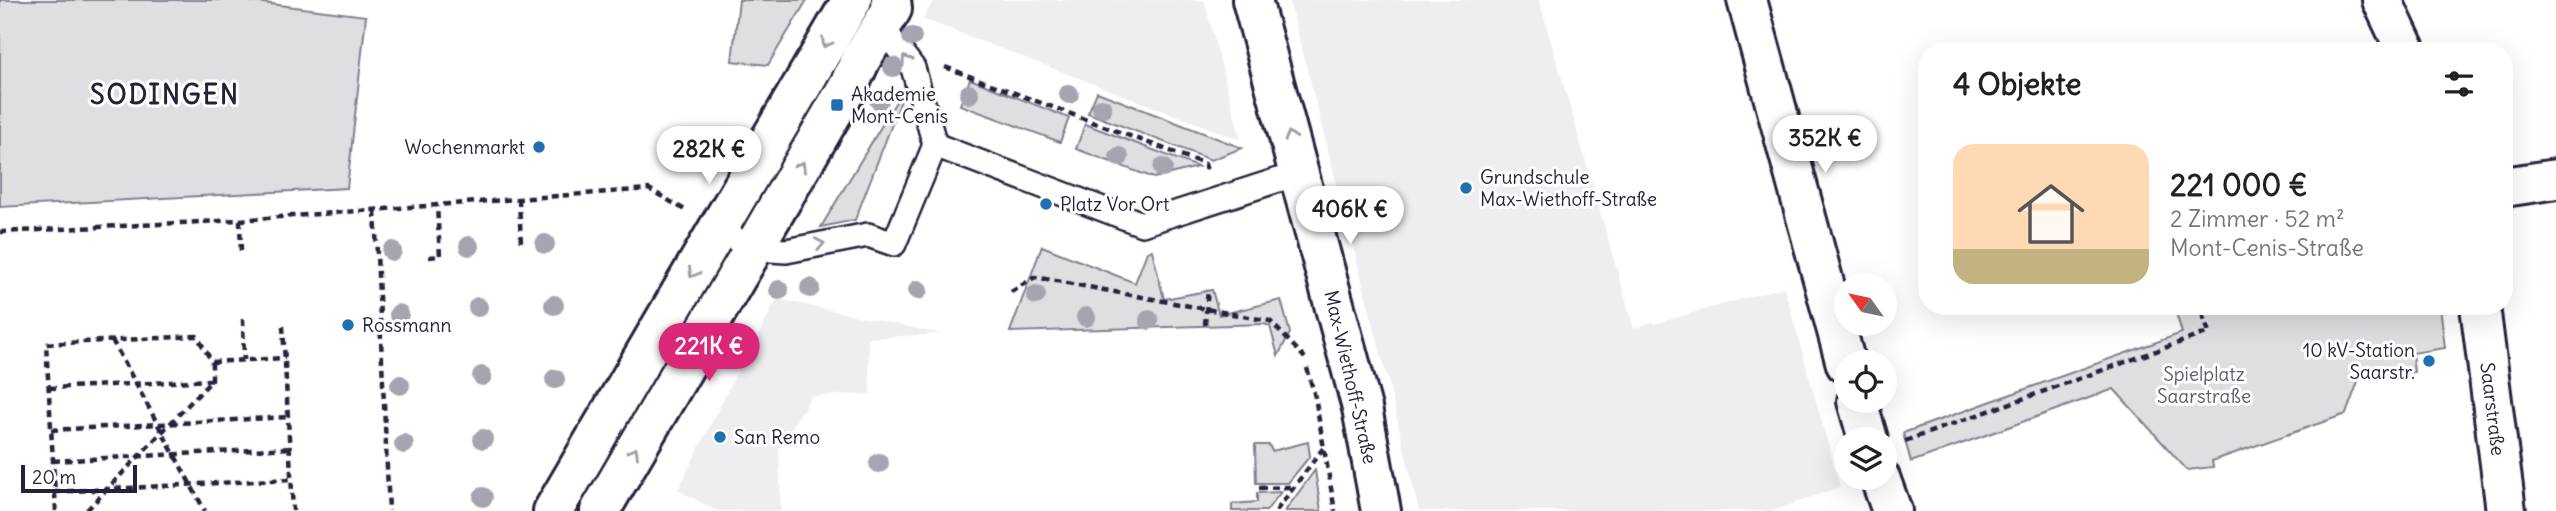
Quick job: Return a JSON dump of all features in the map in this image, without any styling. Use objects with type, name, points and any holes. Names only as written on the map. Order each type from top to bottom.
[{"type":"street","points":[[552,511],[852,0]]},
{"type":"street","name":"Max-Wiethoff-Straße","points":[[1252,0],[1362,408],[1381,511]]},
{"type":"street","points":[[1747,0],[1842,350]]},
{"type":"street","points":[[2382,0],[2402,42]]},
{"type":"street","points":[[600,511],[753,249],[886,13]]},
{"type":"street","points":[[2513,186],[2556,179]]},
{"type":"street","name":"Saarstraße","points":[[2481,315],[2506,511]]},
{"type":"street","points":[[1888,490],[1892,511]]},
{"type":"lane","points":[[718,229],[753,249],[786,251],[868,235],[894,244],[935,145],[912,68],[886,13]]},
{"type":"lane","points":[[935,145],[1142,224],[1300,173]]},
{"type":"path","points":[[912,68],[949,67],[1205,164],[1216,200]]},
{"type":"path","points":[[0,232],[240,220],[649,189],[718,229]]},
{"type":"path","points":[[519,199],[521,246]]},
{"type":"path","points":[[429,257],[440,256],[437,206]]},
{"type":"path","points":[[375,211],[388,511]]},
{"type":"path","points":[[240,220],[241,253]]},
{"type":"path","points":[[1011,292],[1035,277],[1270,321],[1305,358]]},
{"type":"path","points":[[1205,325],[1208,289]]},
{"type":"path","points":[[1897,448],[2209,332],[2202,315]]},
{"type":"path","points":[[243,319],[244,360]]},
{"type":"path","points":[[283,326],[293,511]]},
{"type":"path","points":[[56,511],[46,344],[197,335],[212,362],[212,380],[86,511]]},
{"type":"path","points":[[112,340],[205,511]]},
{"type":"path","points":[[212,362],[285,358]]},
{"type":"path","points":[[49,388],[212,380]]},
{"type":"path","points":[[51,430],[288,417]]},
{"type":"path","points":[[1276,511],[1324,447]]},
{"type":"path","points":[[53,461],[289,448]]},
{"type":"path","points":[[55,492],[291,479]]},
{"type":"path","points":[[1259,488],[1293,487]]},
{"type":"shaded area","points":[[934,0],[1204,0],[1241,140],[923,19]]},
{"type":"shaded area","points":[[1289,0],[1539,0],[1634,329],[1653,321],[1654,324],[1784,287],[1834,466],[1834,489],[1773,511],[1419,511]]},
{"type":"shaded area","points":[[777,299],[942,334],[868,338],[870,394],[811,396],[779,449],[781,511],[717,511],[678,490]]},
{"type":"green space","points":[[0,0],[239,0],[366,16],[347,188],[0,207]]},
{"type":"green space","points":[[739,0],[807,0],[768,65],[732,61]]},
{"type":"green space","points":[[970,79],[1069,118],[1060,142],[960,105]]},
{"type":"green space","points":[[909,80],[855,220],[821,227]]},
{"type":"green space","points":[[1097,92],[1242,148],[1211,160],[1088,113]]},
{"type":"green space","points":[[1085,124],[1198,167],[1154,178],[1076,149]]},
{"type":"green space","points":[[1042,246],[1135,283],[1147,252],[1152,250],[1164,299],[1212,290],[1219,315],[1281,300],[1290,333],[1278,356],[1270,326],[1264,324],[1010,332]]},
{"type":"green space","name":"Spielplatz Saarstraße","points":[[2177,315],[2441,315],[2445,348],[2412,353],[2414,372],[2359,379],[2346,414],[2212,461],[2213,467],[2187,470],[2114,389],[1911,462],[1903,433],[2182,333]]},
{"type":"green space","points":[[1308,442],[1310,456],[1288,483],[1256,483],[1255,445],[1269,445],[1272,451]]},
{"type":"green space","points":[[1315,470],[1321,511],[1285,511]]},
{"type":"green space","points":[[1281,492],[1266,511],[1232,511],[1232,504],[1257,502],[1257,493]]},
{"type":"place","name":"Akademie Mont-Cenis","points":[[837,105]]},
{"type":"place","name":"Wochenmarkt","points":[[539,147]]},
{"type":"place","name":"Grundschule Max-Wiethoff-Straße","points":[[1466,188]]},
{"type":"place","name":"Platz Vor Ort","points":[[1046,204]]},
{"type":"place","name":"Rossmann","points":[[348,325]]},
{"type":"place","name":"10 kV-Station Saarstr.","points":[[2429,361]]},
{"type":"place","name":"San Remo","points":[[720,437]]},
{"type":"district","name":"SODINGEN","points":[[165,94]]}]
